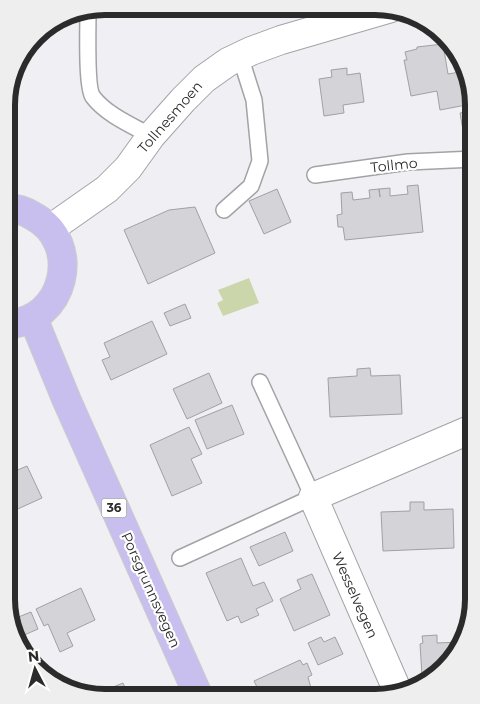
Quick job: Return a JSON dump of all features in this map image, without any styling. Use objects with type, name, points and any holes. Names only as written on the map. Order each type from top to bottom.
[{"type":"highway","name":"Porsgrunnsvegen","points":[[15,210],[26,212],[40,219],[59,244],[63,261],[62,278],[57,294],[52,301],[46,308],[20,321],[91,455],[195,689]]},
{"type":"street","name":"Tollnesmoen","points":[[50,230],[107,189],[128,168],[151,136],[204,79],[240,56],[352,15]]},
{"type":"street","points":[[312,497],[465,432]]},
{"type":"street","name":"Wesselvegen","points":[[312,497],[396,686]]},
{"type":"lane","points":[[88,17],[89,78],[92,96],[112,114],[151,136]]},
{"type":"lane","points":[[224,210],[252,186],[260,161],[254,100],[240,56]]},
{"type":"lane","name":"Tollmo","points":[[315,174],[408,162],[465,159]]},
{"type":"lane","points":[[180,558],[312,497],[260,382]]},
{"type":"green space","points":[[249,278],[259,303],[223,316],[217,303],[223,300],[218,290]]},
{"type":"building","points":[[441,44],[448,74],[459,72],[465,105],[440,110],[437,91],[411,96],[404,60],[407,60],[405,52],[417,49],[417,47]]},
{"type":"building","points":[[347,68],[347,75],[360,73],[364,102],[343,105],[344,113],[324,116],[319,79],[332,77],[331,70]]},
{"type":"building","points":[[465,112],[465,142],[460,113]]},
{"type":"building","points":[[418,185],[423,232],[345,240],[343,227],[338,227],[337,215],[342,214],[341,193],[352,192],[353,200],[370,198],[369,190],[390,188],[390,196],[408,194],[407,186]]},
{"type":"building","points":[[277,189],[291,222],[264,234],[249,201]]},
{"type":"building","points":[[195,207],[215,253],[148,284],[124,230],[169,210]]},
{"type":"building","points":[[185,304],[191,318],[170,326],[164,313]]},
{"type":"building","points":[[464,318],[465,318],[465,357]]},
{"type":"building","points":[[152,321],[167,354],[111,380],[102,360],[110,357],[104,343]]},
{"type":"building","points":[[370,368],[371,376],[400,375],[402,414],[330,417],[328,378],[357,376],[357,369]]},
{"type":"building","points":[[209,373],[222,403],[187,419],[173,389]]},
{"type":"building","points":[[232,405],[244,434],[207,449],[195,420]]},
{"type":"building","points":[[189,427],[202,454],[191,459],[202,483],[172,496],[150,445]]},
{"type":"building","points":[[27,466],[42,498],[15,510],[15,471]]},
{"type":"building","points":[[410,502],[424,502],[424,510],[453,509],[454,548],[383,551],[381,512],[410,511]]},
{"type":"building","points":[[285,532],[293,551],[259,566],[250,547]]},
{"type":"building","points":[[241,558],[253,586],[264,582],[273,601],[256,609],[259,615],[241,623],[238,616],[227,621],[206,573]]},
{"type":"building","points":[[312,574],[330,615],[294,631],[280,599],[301,589],[297,580]]},
{"type":"building","points":[[81,588],[95,620],[67,633],[73,646],[60,652],[60,644],[57,644],[48,624],[44,626],[36,609]]},
{"type":"building","points":[[31,612],[38,629],[23,636],[17,618]]},
{"type":"building","points":[[437,635],[437,643],[454,642],[443,658],[422,676],[420,644],[423,643],[422,636]]},
{"type":"building","points":[[321,637],[324,642],[335,637],[343,654],[318,665],[308,643]]},
{"type":"building","points":[[300,660],[303,665],[307,663],[312,675],[308,677],[311,689],[258,689],[254,681]]},
{"type":"building","points":[[123,683],[126,689],[108,689]]}]
